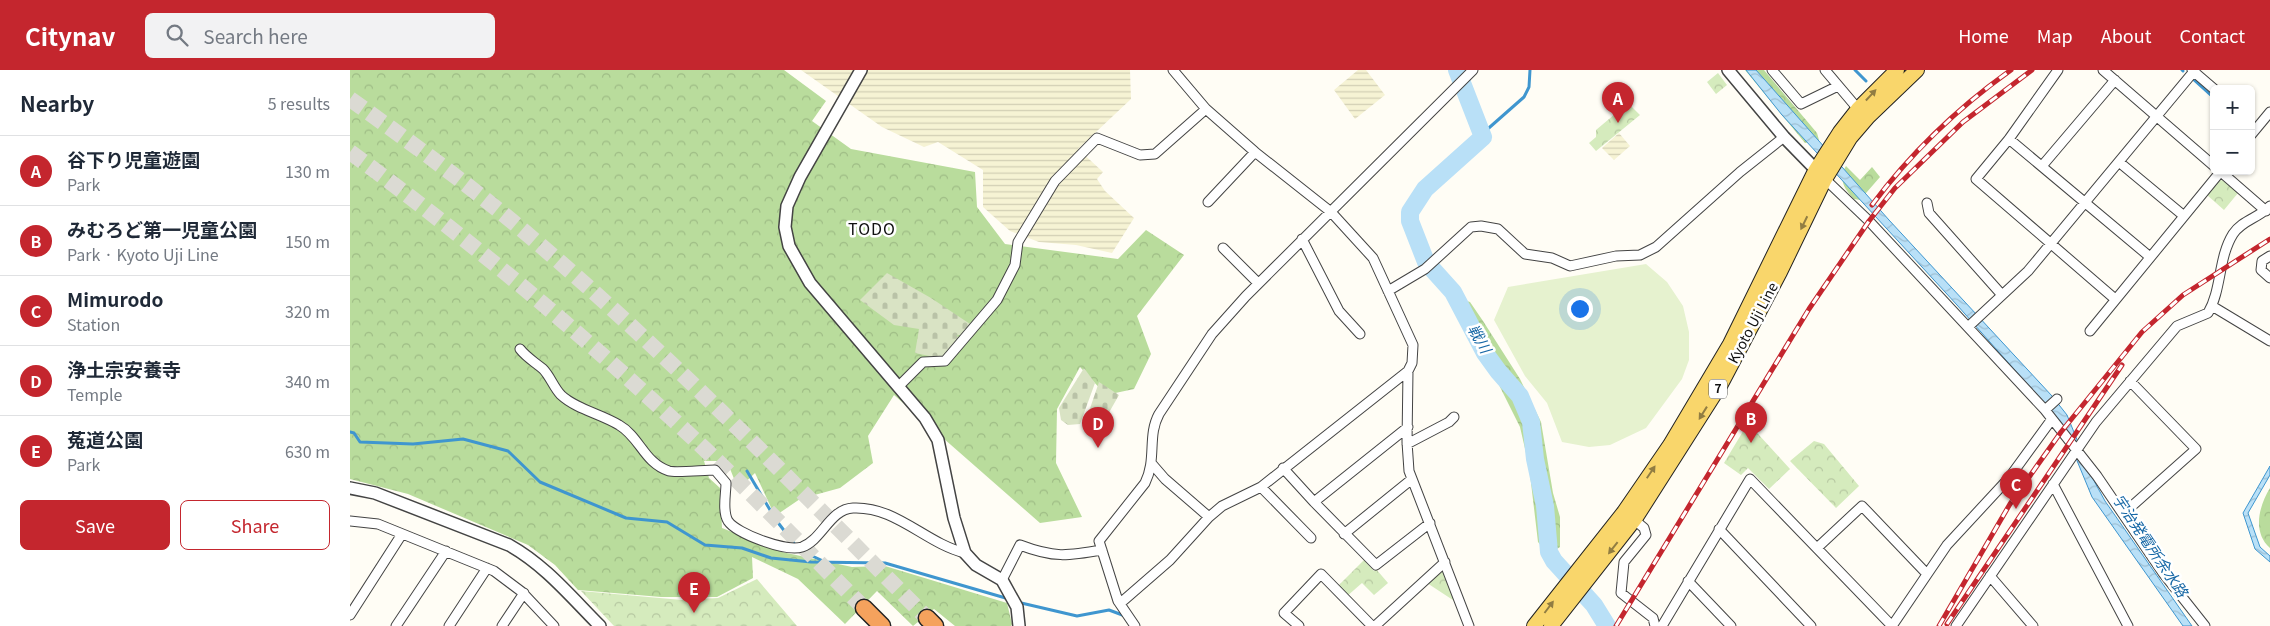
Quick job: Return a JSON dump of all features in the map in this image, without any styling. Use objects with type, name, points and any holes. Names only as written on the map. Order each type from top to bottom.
[{"type":"highway","points":[[864,608],[880,625]]},
{"type":"main road","name":"Kyoto Uji Line","points":[[1534,626],[1568,593],[1629,516],[1722,384],[1780,272],[1822,172],[1858,109],[1897,70]]},
{"type":"main road","name":"Kyoto Uji Line","points":[[1834,151],[1918,70]]},
{"type":"main road","name":"Kyoto Uji Line","points":[[1551,626],[1568,593]]},
{"type":"street","points":[[860,70],[800,177],[787,206],[785,227],[789,246],[796,262],[810,283],[925,418],[938,440],[954,518],[965,553],[976,565],[1002,580],[1017,607],[1019,626]]},
{"type":"street","points":[[1118,601],[1124,600],[1170,560],[1208,517],[1222,506],[1262,487],[1283,468],[1408,371],[1412,363],[1413,345],[1373,258],[1330,212],[1255,152],[1206,109],[1173,70]]},
{"type":"street","points":[[1135,626],[1118,601],[1100,541],[1145,483],[1152,464],[1153,425],[1158,414],[1212,334],[1258,283],[1473,70]]},
{"type":"street","points":[[1728,70],[1784,137],[1822,172],[1970,325],[2047,409],[2052,420],[2097,476],[2124,513],[2163,573],[2204,626]]},
{"type":"street","points":[[1772,70],[1801,104],[1838,86]]},
{"type":"street","points":[[1825,70],[1858,109]]},
{"type":"street","points":[[2058,70],[2009,139],[1976,179],[2116,299]]},
{"type":"street","points":[[2103,70],[2210,162]]},
{"type":"street","points":[[1970,325],[2028,271],[2194,71],[2210,85]]},
{"type":"street","points":[[2042,166],[2115,80]]},
{"type":"street","points":[[899,386],[923,362],[945,362],[997,300],[1014,265],[1018,242],[1050,189],[1055,181],[1097,138],[1140,155],[1156,154],[1206,109]]},
{"type":"street","points":[[2255,123],[2270,112]]},
{"type":"street","points":[[1388,291],[1428,267],[1471,227],[1481,226],[1498,229],[1524,254],[1552,258],[1570,266],[1616,256],[1640,255],[1656,247],[1740,172],[1784,137]]},
{"type":"street","points":[[2009,139],[2150,257]]},
{"type":"street","points":[[1208,202],[1255,152]]},
{"type":"street","points":[[2119,162],[2184,216]]},
{"type":"street","points":[[2090,331],[2218,175]]},
{"type":"street","points":[[1956,626],[2096,422],[2176,326],[2208,312],[2212,306],[2220,270],[2233,234],[2246,221],[2268,209],[2226,175]]},
{"type":"street","points":[[1927,203],[1929,213],[2002,295]]},
{"type":"street","points":[[1302,239],[1339,310],[1360,334]]},
{"type":"street","points":[[1223,248],[1258,283]]},
{"type":"street","points":[[2270,256],[2262,261],[2261,270],[2270,278]]},
{"type":"street","points":[[2212,306],[2270,341]]},
{"type":"street","points":[[520,349],[525,356],[544,369],[560,394],[619,425],[630,434],[648,459],[660,467],[671,472],[696,469],[715,470],[726,483],[725,513],[729,522],[735,527],[775,546],[801,547],[810,542],[840,513],[852,508],[893,516],[940,545],[965,553]]},
{"type":"street","points":[[1408,371],[1407,444],[1409,471],[1469,626]]},
{"type":"street","points":[[2124,513],[2196,449],[2130,381]]},
{"type":"street","points":[[2047,409],[2056,400]]},
{"type":"street","points":[[1407,444],[1449,422],[1454,417]]},
{"type":"street","points":[[1662,626],[1750,478],[1892,626],[1947,545],[2008,478],[2052,420]]},
{"type":"street","points":[[1314,502],[1408,427]]},
{"type":"street","points":[[1152,464],[1165,479],[1208,517]]},
{"type":"street","points":[[1283,468],[1344,534],[1376,565],[1430,523]]},
{"type":"street","points":[[1344,534],[1412,479]]},
{"type":"street","points":[[2053,484],[2128,626]]},
{"type":"street","points":[[1262,487],[1311,538]]},
{"type":"street","points":[[350,488],[374,493],[521,551],[547,571],[600,626]]},
{"type":"street","points":[[1816,548],[1862,506],[1927,574]]},
{"type":"street","points":[[1629,516],[1644,528],[1646,535],[1624,562],[1621,593],[1653,618],[1655,626]]},
{"type":"street","points":[[350,521],[378,524],[494,571],[524,594],[554,626]]},
{"type":"street","points":[[1719,529],[1811,626]]},
{"type":"street","points":[[350,615],[402,534]]},
{"type":"street","points":[[1002,580],[1020,546],[1045,555],[1074,555],[1102,550]]},
{"type":"street","points":[[396,626],[446,552]]},
{"type":"street","points":[[1299,626],[1284,613],[1321,574],[1373,626],[1445,562]]},
{"type":"street","points":[[449,626],[487,568]]},
{"type":"street","points":[[1990,576],[2033,626]]},
{"type":"street","points":[[1688,581],[1730,626]]},
{"type":"street","points":[[502,626],[524,594]]},
{"type":"shaded area","points":[[801,70],[1130,70],[1131,99],[1078,149],[1103,172],[1097,179],[1105,191],[1134,218],[1112,253],[1076,245],[1039,242],[1010,231],[983,207],[983,170],[938,142],[924,147],[882,127]]},
{"type":"shaded area","points":[[1358,70],[1366,70],[1385,95],[1355,119],[1334,90]]},
{"type":"shaded area","points":[[1619,133],[1630,146],[1614,160],[1602,148]]},
{"type":"green space","points":[[350,70],[784,70],[826,101],[812,121],[851,149],[975,172],[977,207],[1005,244],[1118,259],[1146,230],[1184,255],[1137,316],[1151,354],[1134,389],[1106,395],[1080,367],[1057,409],[1056,463],[1082,517],[1040,523],[894,395],[868,436],[873,463],[840,488],[800,499],[775,516],[755,473],[738,489],[727,461],[704,461],[709,478],[720,488],[722,528],[782,552],[852,567],[885,566],[1007,603],[1011,626],[955,626],[934,609],[913,626],[877,591],[845,624],[798,579],[752,557],[753,578],[717,597],[661,597],[578,590],[555,565],[528,545],[408,494],[350,479]]},
{"type":"green space","points":[[1745,70],[1764,70],[1817,133],[1819,140],[1805,143]]},
{"type":"green space","points":[[1718,73],[1727,85],[1716,94],[1707,82]]},
{"type":"green space","points":[[1628,103],[1640,115],[1596,151],[1589,143],[1596,137],[1596,130]]},
{"type":"green space","points":[[1846,166],[1860,180],[1872,167],[1880,177],[1860,200],[1854,199],[1843,184],[1842,175]]},
{"type":"green space","points":[[2220,180],[2225,181],[2238,193],[2224,210],[2207,195]]},
{"type":"green space","points":[[1646,264],[1667,282],[1683,306],[1689,332],[1689,360],[1682,379],[1646,428],[1610,445],[1589,447],[1562,442],[1547,403],[1525,376],[1494,320],[1508,287]]},
{"type":"green space","points":[[887,273],[931,298],[970,324],[962,335],[956,335],[961,339],[944,359],[915,353],[919,329],[894,325],[860,300]]},
{"type":"green space","points":[[1454,297],[1470,302],[1520,379],[1541,422],[1553,493],[1560,517],[1560,547],[1552,552],[1544,549],[1538,542],[1529,466],[1520,427],[1499,385],[1467,334],[1454,307]]},
{"type":"green space","points":[[1084,368],[1095,383],[1080,424],[1068,425],[1061,420],[1059,408]]},
{"type":"green space","points":[[1099,382],[1119,395],[1099,430],[1084,426]]},
{"type":"green space","points":[[1748,423],[1790,469],[1769,489],[1748,468],[1741,475],[1724,463]]},
{"type":"green space","points":[[1814,441],[1824,444],[1859,486],[1836,508],[1790,461]]},
{"type":"green space","points":[[2270,488],[2270,548],[2264,542],[2259,527],[2259,519],[2260,511]]},
{"type":"green space","points":[[1364,560],[1374,571],[1376,569],[1388,583],[1374,595],[1362,583],[1346,597],[1337,587]]},
{"type":"green space","points":[[1440,569],[1446,573],[1459,604],[1427,583]]},
{"type":"green space","points":[[757,579],[797,626],[614,626],[581,591],[682,600],[718,598]]},
{"type":"water","points":[[1746,70],[1756,70],[1889,220],[2052,396],[2067,415],[2093,479],[2105,501],[2192,626],[2183,626],[2092,497],[2061,422],[1957,305],[1782,115]]},
{"type":"water","points":[[2270,466],[2270,475],[2248,513],[2260,547],[2270,556],[2270,562],[2255,549],[2243,513]]},
{"type":"waterway","name":"戦川","points":[[1457,70],[1483,137],[1425,189],[1410,212],[1410,221],[1426,262],[1453,292],[1485,353],[1520,396],[1531,422],[1535,459],[1545,506],[1549,552],[1554,561],[1594,605],[1607,626]]},
{"type":"waterway","points":[[1482,134],[1524,97],[1529,87],[1530,70]]},
{"type":"waterway","points":[[1855,70],[1866,81]]},
{"type":"waterway","points":[[2193,79],[2210,94]]},
{"type":"waterway","points":[[350,432],[354,433],[360,442],[413,444],[463,439],[508,451],[540,482],[626,518],[667,522],[705,545],[742,548],[771,558],[811,562],[885,563],[1009,599]]},
{"type":"waterway","points":[[747,471],[776,520],[796,546]]},
{"type":"waterway","points":[[799,550],[821,560]]},
{"type":"waterway","points":[[1017,602],[1077,616],[1109,610],[1125,616]]},
{"type":"tunnel","points":[[350,99],[489,202],[585,284],[734,424],[927,618]]},
{"type":"tunnel","points":[[350,152],[477,249],[599,352],[725,469],[864,608]]},
{"type":"railway","points":[[1872,205],[1902,168],[1936,132],[2011,70]]},
{"type":"railway","points":[[1616,626],[1809,309],[1869,221],[1895,188],[1963,122],[2032,70]]},
{"type":"railway","points":[[1939,626],[2010,504],[2061,432],[2142,332],[2183,295],[2270,239]]},
{"type":"railway","points":[[1947,624],[2122,365]]},
{"type":"place","name":"谷下り児童遊園","points":[[1618,123]]},
{"type":"place","name":"みむろど第一児童公園","points":[[1751,443]]},
{"type":"place","name":"浄土宗安養寺","points":[[1098,448]]},
{"type":"place","name":"Mimurodo","points":[[2016,509]]},
{"type":"place","name":"菟道公園","points":[[694,613]]},
{"type":"district","name":"TODO","points":[[872,229]]},
{"type":"water label","name":"宇治発電所余水路","points":[[2150,546]]}]
